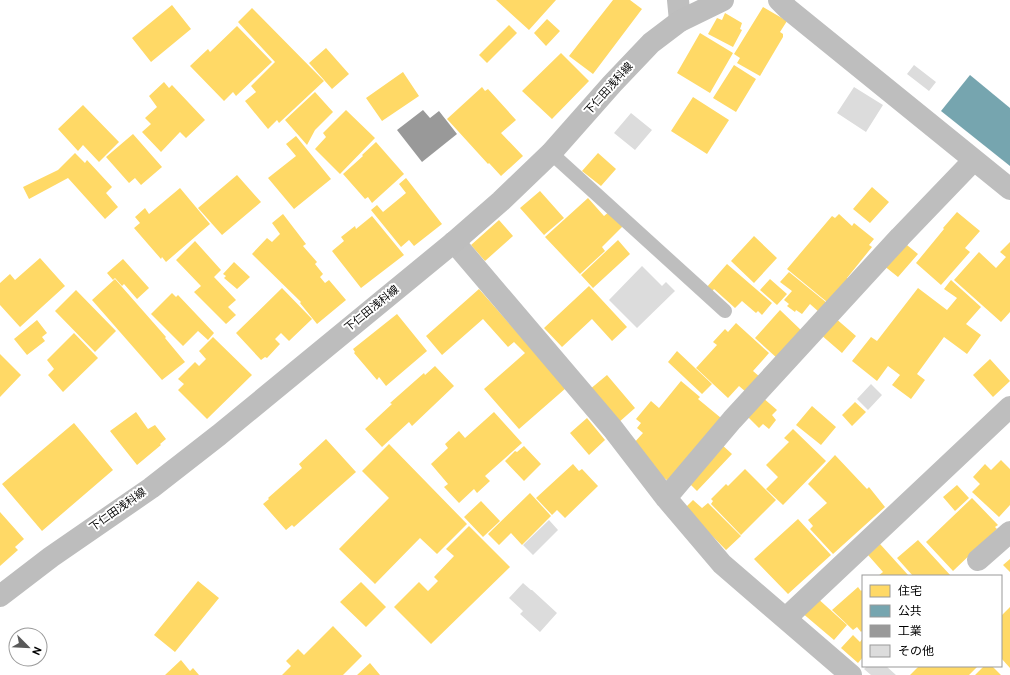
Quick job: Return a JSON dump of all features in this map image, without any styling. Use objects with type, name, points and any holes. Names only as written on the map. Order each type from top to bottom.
[{"type":"main road","name":"下仁田浅科線","points":[[0,596],[51,557],[169,474],[219,435],[454,242],[501,201],[551,153],[612,84],[651,43],[680,21],[723,0]]},
{"type":"street","points":[[678,0],[680,21]]},
{"type":"street","points":[[779,0],[788,9],[1010,188]]},
{"type":"street","points":[[666,498],[732,420],[900,237],[974,160]]},
{"type":"street","points":[[454,242],[613,429],[666,498],[722,564],[851,675]]},
{"type":"street","points":[[786,618],[1010,407]]},
{"type":"street","points":[[978,560],[1010,532]]},
{"type":"lane","points":[[551,153],[725,311]]},
{"type":"building: 住宅","points":[[496,0],[556,0],[529,30]]},
{"type":"building: 住宅","points":[[613,0],[630,0],[642,9],[593,74],[569,56]]},
{"type":"building: 住宅","points":[[172,5],[191,29],[151,62],[132,38]]},
{"type":"building: 住宅","points":[[763,7],[787,21],[780,32],[783,34],[783,37],[760,76],[737,63],[740,58],[734,54]]},
{"type":"building: 住宅","points":[[252,8],[324,81],[279,123],[277,120],[268,129],[245,101],[256,92],[251,86],[275,62],[238,22]]},
{"type":"building: 住宅","points":[[725,13],[742,23],[740,29],[742,30],[733,47],[708,34],[717,18],[722,20]]},
{"type":"building: 住宅","points":[[547,19],[560,31],[546,46],[534,33]]},
{"type":"building: 住宅","points":[[509,25],[517,33],[487,63],[479,55]]},
{"type":"building: 住宅","points":[[237,26],[272,62],[236,96],[233,92],[224,101],[190,66],[208,49],[210,52]]},
{"type":"building: 住宅","points":[[700,33],[733,53],[710,93],[677,73]]},
{"type":"building: 住宅","points":[[326,48],[349,74],[332,89],[309,63]]},
{"type":"building: 住宅","points":[[561,53],[589,81],[552,119],[522,91]]},
{"type":"building: 住宅","points":[[734,65],[756,79],[736,112],[713,98]]},
{"type":"building: 住宅","points":[[403,72],[419,96],[382,121],[366,98]]},
{"type":"building: 住宅","points":[[164,82],[169,88],[172,85],[205,120],[186,138],[180,132],[161,152],[142,132],[151,124],[145,118],[157,107],[149,96]]},
{"type":"building: 住宅","points":[[482,87],[485,91],[488,89],[516,120],[501,133],[523,156],[501,176],[447,119]]},
{"type":"building: 住宅","points":[[315,92],[333,112],[315,130],[307,145],[285,120]]},
{"type":"building: 住宅","points":[[693,97],[729,120],[707,154],[671,131]]},
{"type":"building: 住宅","points":[[83,105],[119,142],[99,162],[83,145],[78,151],[58,129]]},
{"type":"building: 住宅","points":[[346,110],[375,138],[340,174],[315,149],[326,137],[323,133]]},
{"type":"building: 住宅","points":[[133,134],[162,167],[141,185],[135,178],[129,183],[106,157]]},
{"type":"building: 住宅","points":[[296,136],[331,179],[294,209],[268,178],[296,156],[286,144]]},
{"type":"building: 住宅","points":[[376,142],[404,174],[372,203],[368,197],[365,199],[343,174]]},
{"type":"building: 住宅","points":[[75,153],[85,163],[87,160],[112,187],[106,193],[118,207],[105,219],[68,178],[29,199],[23,187],[58,170]]},
{"type":"building: 住宅","points":[[598,153],[616,169],[601,186],[582,171]]},
{"type":"building: 住宅","points":[[237,175],[261,202],[222,235],[198,208]]},
{"type":"building: 住宅","points":[[406,178],[442,224],[414,246],[409,240],[401,247],[371,210],[377,205],[383,212],[406,193],[399,184]]},
{"type":"building: 住宅","points":[[872,187],[889,202],[870,223],[853,209]]},
{"type":"building: 住宅","points":[[180,188],[210,224],[166,262],[162,257],[161,259],[134,228],[140,223],[135,217],[145,208],[149,214]]},
{"type":"building: 住宅","points":[[540,191],[564,218],[544,235],[520,208]]},
{"type":"building: 住宅","points":[[588,198],[604,216],[610,211],[623,226],[602,247],[605,251],[580,274],[545,237]]},
{"type":"building: 住宅","points":[[957,212],[980,231],[965,248],[970,252],[941,285],[916,263]]},
{"type":"building: 住宅","points":[[283,214],[306,244],[303,246],[317,262],[315,264],[323,274],[320,277],[325,283],[329,280],[346,300],[317,324],[300,303],[301,302],[252,254],[267,238],[272,242],[280,234],[272,223]]},
{"type":"building: 住宅","points":[[839,214],[852,226],[854,223],[874,239],[869,245],[872,247],[847,278],[851,281],[827,302],[787,269],[832,216],[835,218]]},
{"type":"building: 住宅","points":[[372,216],[404,255],[361,288],[332,251],[344,241],[341,237],[355,226],[356,229]]},
{"type":"building: 住宅","points":[[499,220],[513,236],[485,261],[471,245]]},
{"type":"building: 住宅","points":[[754,236],[777,258],[754,283],[731,261]]},
{"type":"building: 住宅","points":[[618,240],[630,254],[593,288],[581,275]]},
{"type":"building: 住宅","points":[[195,241],[221,270],[214,277],[236,300],[228,307],[236,315],[226,324],[194,292],[201,286],[176,260]]},
{"type":"building: 住宅","points":[[902,241],[918,254],[898,277],[883,265]]},
{"type":"building: 住宅","points":[[1010,242],[1010,312],[1001,322],[954,280],[979,252],[996,268],[1006,257],[1000,252]]},
{"type":"building: 住宅","points":[[40,258],[65,286],[20,327],[0,305],[0,283],[10,274],[15,280]]},
{"type":"building: 住宅","points":[[123,259],[149,288],[137,299],[124,284],[122,286],[115,278],[113,280],[107,273]]},
{"type":"building: 住宅","points":[[234,262],[250,277],[237,289],[224,278],[226,276],[223,274]]},
{"type":"building: 住宅","points":[[727,264],[772,303],[762,315],[758,311],[756,313],[742,301],[735,308],[714,289],[711,293],[706,288]]},
{"type":"building: 住宅","points":[[789,272],[827,303],[819,312],[810,304],[802,314],[796,310],[795,312],[787,306],[789,304],[784,300],[792,291],[780,282]]},
{"type":"building: 住宅","points":[[115,279],[166,337],[165,338],[185,362],[162,380],[92,300]]},
{"type":"building: 住宅","points":[[770,279],[787,294],[777,305],[760,290]]},
{"type":"building: 住宅","points":[[951,280],[981,307],[966,324],[981,335],[967,354],[944,337],[917,374],[925,380],[911,399],[892,385],[900,375],[888,366],[877,381],[852,361],[871,337],[877,341],[918,288],[947,310],[957,298],[944,289]]},
{"type":"building: 住宅","points":[[589,286],[627,327],[612,341],[592,319],[562,347],[544,328]]},
{"type":"building: 住宅","points":[[282,288],[312,319],[289,341],[281,333],[275,339],[280,344],[267,358],[265,357],[261,360],[236,333]]},
{"type":"building: 住宅","points":[[479,289],[566,388],[519,429],[484,389],[525,353],[514,342],[508,347],[483,319],[442,355],[426,336]]},
{"type":"building: 住宅","points":[[76,290],[116,331],[95,352],[55,311]]},
{"type":"building: 住宅","points":[[172,293],[176,297],[178,295],[214,333],[208,340],[198,331],[183,346],[151,314]]},
{"type":"building: 住宅","points":[[780,310],[803,332],[778,359],[755,338]]},
{"type":"building: 住宅","points":[[397,314],[427,351],[386,386],[379,377],[377,380],[354,353],[355,352],[353,349]]},
{"type":"building: 住宅","points":[[834,317],[856,336],[842,353],[820,334]]},
{"type":"building: 住宅","points":[[37,320],[47,333],[42,337],[45,341],[27,355],[14,339]]},
{"type":"building: 住宅","points":[[736,323],[769,353],[753,371],[760,377],[746,392],[739,386],[728,398],[696,368],[717,345],[713,342],[725,329],[728,332]]},
{"type":"building: 住宅","points":[[74,333],[98,358],[63,392],[48,375],[54,369],[47,360]]},
{"type":"building: 住宅","points":[[213,337],[252,375],[207,419],[178,390],[184,384],[178,379],[195,362],[199,366],[206,359],[199,351]]},
{"type":"building: 住宅","points":[[677,351],[712,384],[702,394],[668,362]]},
{"type":"building: 住宅","points":[[0,354],[21,375],[0,397]]},
{"type":"building: 住宅","points":[[990,359],[1010,381],[993,397],[973,375]]},
{"type":"building: 住宅","points":[[435,366],[454,386],[412,426],[409,422],[382,447],[365,429],[392,404],[390,403],[424,373],[425,375]]},
{"type":"building: 住宅","points":[[607,375],[635,408],[618,423],[589,390]]},
{"type":"building: 住宅","points":[[681,381],[700,397],[698,399],[721,418],[668,481],[653,469],[655,466],[638,451],[633,444],[643,433],[637,428],[641,423],[636,419],[651,401],[659,408]]},
{"type":"building: 住宅","points":[[762,397],[777,410],[772,415],[776,420],[769,429],[763,424],[759,428],[746,415]]},
{"type":"building: 住宅","points":[[855,402],[866,412],[852,426],[842,415]]},
{"type":"building: 住宅","points":[[812,406],[836,427],[821,445],[796,425]]},
{"type":"building: 住宅","points":[[136,412],[148,429],[155,425],[166,439],[137,465],[110,431]]},
{"type":"building: 住宅","points":[[494,412],[522,443],[485,476],[490,481],[477,493],[474,489],[459,503],[444,487],[448,484],[431,464],[448,448],[445,444],[459,431],[465,438]]},
{"type":"building: 住宅","points":[[587,418],[605,440],[589,455],[570,433]]},
{"type":"building: 住宅","points":[[74,423],[113,470],[42,531],[2,484]]},
{"type":"building: 住宅","points":[[793,429],[826,461],[783,505],[766,489],[778,477],[766,465],[789,442],[784,438]]},
{"type":"building: 住宅","points":[[326,439],[356,472],[294,527],[292,525],[286,530],[263,504],[302,468],[299,464]]},
{"type":"building: 住宅","points":[[720,443],[732,454],[697,491],[687,481]]},
{"type":"building: 住宅","points":[[389,444],[467,524],[437,554],[420,538],[375,584],[339,549],[389,498],[362,471]]},
{"type":"building: 住宅","points":[[524,446],[541,464],[524,481],[505,461],[515,451],[517,452]]},
{"type":"building: 住宅","points":[[835,455],[867,489],[869,487],[885,507],[833,554],[810,529],[813,526],[808,520],[827,503],[808,484]]},
{"type":"building: 住宅","points":[[1001,460],[1010,469],[1010,505],[999,517],[972,492],[980,484],[973,477],[985,464],[991,470]]},
{"type":"building: 住宅","points":[[573,464],[579,471],[582,469],[598,486],[565,518],[557,510],[552,515],[536,498]]},
{"type":"building: 住宅","points":[[745,469],[776,500],[741,535],[711,504],[713,501],[711,499],[726,484],[728,486]]},
{"type":"building: 住宅","points":[[957,485],[969,498],[955,511],[943,497]]},
{"type":"building: 住宅","points":[[530,493],[551,516],[522,545],[511,533],[499,545],[488,534]]},
{"type":"building: 住宅","points":[[972,498],[998,525],[995,527],[997,529],[953,571],[926,542]]},
{"type":"building: 住宅","points":[[693,500],[702,508],[708,503],[741,536],[726,550],[685,508]]},
{"type":"building: 住宅","points":[[481,501],[500,521],[483,537],[464,517]]},
{"type":"building: 住宅","points":[[0,512],[24,539],[15,547],[18,550],[0,566]]},
{"type":"building: 住宅","points":[[798,519],[831,555],[788,594],[754,559]]},
{"type":"building: 住宅","points":[[469,526],[510,567],[431,644],[394,607],[419,582],[428,591],[438,581],[434,577],[454,556],[446,549]]},
{"type":"building: 住宅","points":[[918,540],[950,575],[912,575],[897,558]]},
{"type":"building: 住宅","points":[[880,544],[908,575],[879,575],[883,572],[868,555]]},
{"type":"building: 住宅","points":[[1010,559],[1010,572],[1003,565]]},
{"type":"building: 住宅","points":[[198,581],[219,598],[175,652],[154,635]]},
{"type":"building: 住宅","points":[[361,582],[386,607],[366,627],[340,602]]},
{"type":"building: 住宅","points":[[858,587],[861,591],[862,590],[862,631],[861,632],[857,627],[853,630],[832,610]]},
{"type":"building: 住宅","points":[[815,596],[847,625],[834,640],[801,612]]},
{"type":"building: 住宅","points":[[1010,607],[1010,668],[1002,659],[1002,615]]},
{"type":"building: 住宅","points":[[333,626],[362,656],[343,675],[282,675],[291,666],[286,661],[298,649],[304,655]]},
{"type":"building: 住宅","points":[[853,635],[860,642],[862,639],[862,658],[858,663],[841,648]]},
{"type":"building: 住宅","points":[[181,660],[190,671],[193,668],[199,675],[165,675]]},
{"type":"building: 住宅","points":[[370,663],[380,675],[357,675]]},
{"type":"building: 住宅","points":[[918,667],[977,667],[969,675],[910,675]]},
{"type":"building: 住宅","points":[[983,667],[993,667],[1001,675],[975,675]]},
{"type":"building: 公共","points":[[970,75],[1010,108],[1010,166],[941,111]]},
{"type":"building: 工業","points":[[423,110],[430,118],[439,111],[457,134],[422,162],[397,130]]},
{"type":"building: その他","points":[[914,65],[936,82],[929,91],[907,74]]},
{"type":"building: その他","points":[[854,87],[883,105],[866,132],[837,113]]},
{"type":"building: その他","points":[[631,113],[652,130],[635,150],[614,133]]},
{"type":"building: その他","points":[[642,266],[662,286],[666,282],[675,291],[637,328],[609,300]]},
{"type":"building: その他","points":[[871,384],[882,395],[868,410],[857,399]]},
{"type":"building: その他","points":[[549,520],[558,530],[533,555],[523,545]]},
{"type":"building: その他","points":[[523,583],[557,613],[540,632],[520,614],[523,611],[509,598]]},
{"type":"building: その他","points":[[866,667],[887,667],[896,675],[871,675],[864,669]]}]
